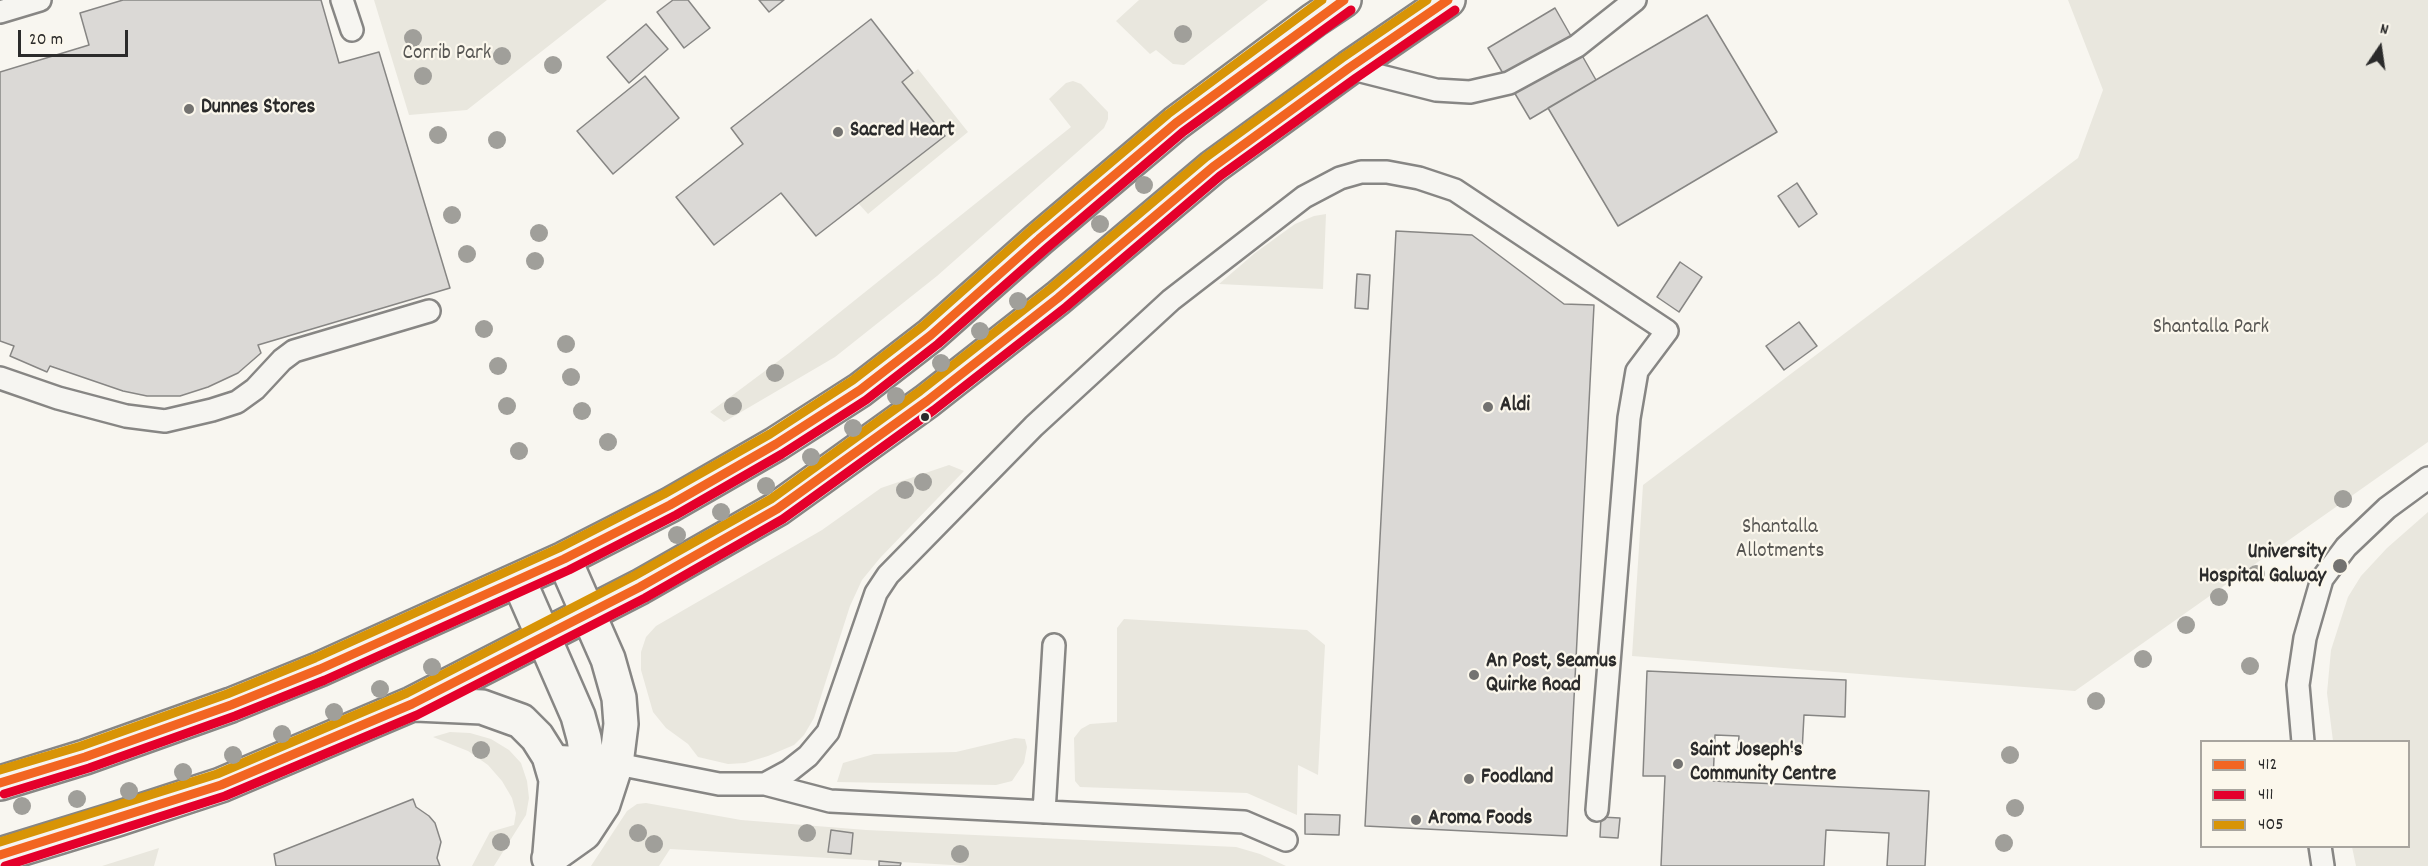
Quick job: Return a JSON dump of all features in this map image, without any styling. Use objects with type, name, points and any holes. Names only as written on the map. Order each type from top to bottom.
[{"type":"main road","points":[[0,783],[85,757],[231,705],[321,669],[564,559],[670,505],[776,444],[860,390],[931,335],[1039,239],[1176,123],[1344,0]]},
{"type":"main road","points":[[0,855],[221,785],[412,704],[590,614],[777,509],[927,401],[1058,298],[1213,167],[1349,68],[1448,0]]},
{"type":"main road","points":[[547,862],[579,811],[621,724],[619,698],[609,659],[564,559]]},
{"type":"main road","points":[[519,581],[578,716],[602,761]]},
{"type":"main road","points":[[412,704],[482,706],[521,721],[537,737],[549,756],[556,780],[547,862]]},
{"type":"lane","points":[[0,12],[40,0]]},
{"type":"lane","points":[[342,0],[352,30]]},
{"type":"lane","points":[[1349,68],[1436,90],[1470,92],[1509,83],[1577,46],[1635,0]]},
{"type":"lane","points":[[765,784],[789,771],[808,756],[828,732],[876,593],[888,574],[1034,426],[1171,300],[1304,197],[1340,178],[1361,172],[1387,172],[1419,178],[1455,190],[1667,331],[1636,371],[1629,418],[1597,810]]},
{"type":"lane","points":[[0,378],[58,398],[126,416],[165,421],[237,402],[255,389],[282,360],[294,351],[429,312]]},
{"type":"lane","points":[[2303,740],[2298,685],[2305,638],[2322,579],[2346,547],[2387,508],[2428,478]]},
{"type":"lane","points":[[1044,812],[1054,645]]},
{"type":"lane","points":[[549,756],[602,761],[719,784],[765,784],[830,801],[1244,822],[1286,840]]},
{"type":"lane","points":[[2320,848],[2323,866]]},
{"type":"green space","name":"Corrib Park","points":[[374,0],[607,0],[467,110],[409,115]]},
{"type":"green space","points":[[1139,0],[1268,0],[1184,65],[1173,64],[1156,50],[1150,54],[1116,21]]},
{"type":"green space","name":"Shantalla Park","points":[[2068,0],[2428,0],[2428,442],[2075,691],[1632,656],[1643,485],[2078,158],[2103,90]]},
{"type":"green space","points":[[918,69],[968,132],[868,214],[858,203],[944,136],[902,82]]},
{"type":"green space","points":[[1073,81],[1081,84],[1108,112],[1104,128],[1092,139],[937,276],[835,357],[724,422],[710,412],[789,353],[1071,127],[1049,99],[1066,83]]},
{"type":"green space","points":[[1326,214],[1323,289],[1219,284],[1255,253],[1295,224]]},
{"type":"green space","points":[[949,465],[964,471],[880,558],[862,580],[850,606],[814,718],[804,735],[794,745],[745,763],[728,764],[698,757],[688,744],[666,728],[653,712],[641,670],[641,652],[646,637],[656,626],[822,530],[881,488]]},
{"type":"green space","points":[[2428,512],[2428,866],[2356,866],[2352,848],[2410,848],[2410,740],[2333,740],[2327,693],[2331,650],[2348,597],[2361,576],[2387,548]]},
{"type":"green space","points":[[1124,619],[1307,630],[1325,645],[1318,775],[1298,765],[1297,815],[1247,793],[1080,787],[1075,781],[1074,738],[1081,729],[1090,724],[1117,722],[1117,628]]},
{"type":"green space","points":[[450,732],[470,733],[491,739],[509,750],[521,763],[527,781],[529,798],[526,815],[494,866],[472,866],[490,832],[514,825],[516,813],[512,798],[502,781],[488,765],[468,751],[433,737]]},
{"type":"green space","points":[[1015,738],[1025,739],[1027,747],[1024,763],[1012,781],[996,785],[837,782],[843,763],[874,754],[956,752]]},
{"type":"green space","points":[[646,803],[741,820],[866,830],[1236,847],[1260,854],[1286,866],[970,866],[670,849],[659,866],[591,866],[627,811],[637,804]]},
{"type":"green space","points":[[159,848],[154,866],[102,866]]},
{"type":"building","points":[[123,0],[321,0],[339,63],[379,52],[450,288],[258,345],[261,353],[238,373],[208,387],[180,396],[147,396],[123,391],[50,366],[47,372],[10,356],[14,346],[0,341],[0,72],[89,45],[80,13]]},
{"type":"building","points":[[673,0],[688,0],[710,28],[684,48],[657,12]]},
{"type":"building","points":[[759,0],[784,0],[769,12]]},
{"type":"building","points":[[1555,8],[1596,80],[1530,119],[1488,48]]},
{"type":"building","points":[[1707,15],[1777,132],[1618,226],[1548,108]]},
{"type":"building","name":"Sacred Heart","points":[[871,19],[913,73],[902,82],[945,136],[816,236],[781,193],[714,245],[676,197],[743,144],[731,128]]},
{"type":"building","points":[[646,24],[668,49],[629,83],[607,57]]},
{"type":"building","points":[[645,76],[679,118],[613,174],[577,131]]},
{"type":"building","points":[[1797,183],[1817,214],[1799,227],[1778,196]]},
{"type":"building","points":[[1396,231],[1472,235],[1564,304],[1594,305],[1567,836],[1365,826]]},
{"type":"building","points":[[1680,262],[1702,277],[1679,312],[1657,297]]},
{"type":"building","points":[[1357,274],[1370,275],[1368,309],[1355,308]]},
{"type":"building","points":[[1799,322],[1817,346],[1784,370],[1766,346]]},
{"type":"building","name":"Saint Joseph's Community Centre","points":[[1647,671],[1846,680],[1845,717],[1804,715],[1802,752],[1738,748],[1739,736],[1715,735],[1713,781],[1929,791],[1925,866],[1887,866],[1889,833],[1826,830],[1824,866],[1661,866],[1665,776],[1643,776]]},
{"type":"building","points":[[413,799],[416,807],[435,823],[441,842],[437,858],[440,866],[276,866],[274,854]]},
{"type":"building","points":[[1305,814],[1340,815],[1339,835],[1305,834]]},
{"type":"building","points":[[1601,817],[1620,818],[1618,838],[1600,837]]},
{"type":"building","points":[[831,830],[853,833],[851,854],[828,852]]},
{"type":"building","points":[[879,861],[901,863],[900,866],[879,866]]},
{"type":"transit line","name":"405","points":[[0,770],[81,746],[227,694],[315,658],[559,548],[664,494],[770,434],[853,380],[923,326],[1031,230],[1168,114],[1322,0]]},
{"type":"transit line","name":"412","points":[[0,783],[85,757],[231,705],[320,669],[564,559],[670,505],[776,444],[860,390],[931,335],[1039,239],[1176,123],[1344,0]]},
{"type":"transit line","name":"405","points":[[0,842],[217,774],[407,693],[634,576],[771,499],[920,391],[1050,289],[1206,157],[1342,58],[1427,0]]},
{"type":"transit line","name":"412","points":[[0,855],[221,785],[412,704],[640,587],[777,509],[927,401],[1058,298],[1213,167],[1349,68],[1448,0]]},
{"type":"transit line","name":"411","points":[[4,794],[89,768],[235,716],[325,680],[569,570],[676,515],[782,454],[866,400],[938,344],[1183,132],[1351,10]]},
{"type":"transit line","name":"411","points":[[5,866],[225,796],[417,715],[645,598],[783,519],[934,410],[1066,307],[1220,176],[1455,10]]},
{"type":"place","name":"Dunnes Stores","points":[[189,109]]},
{"type":"place","name":"Sacred Heart","points":[[838,132]]},
{"type":"place","name":"Aldi","points":[[1488,407]]},
{"type":"place","name":"University Hospital Galway","points":[[2340,566]]},
{"type":"place","name":"An Post, Seamus Quirke Road","points":[[1474,675]]},
{"type":"place","name":"Saint Joseph's Community Centre","points":[[1678,764]]},
{"type":"place","name":"Foodland","points":[[1469,779]]},
{"type":"place","name":"Aroma Foods","points":[[1416,820]]},
{"type":"park label","name":"Shantalla Allotments","points":[[1780,541]]}]
